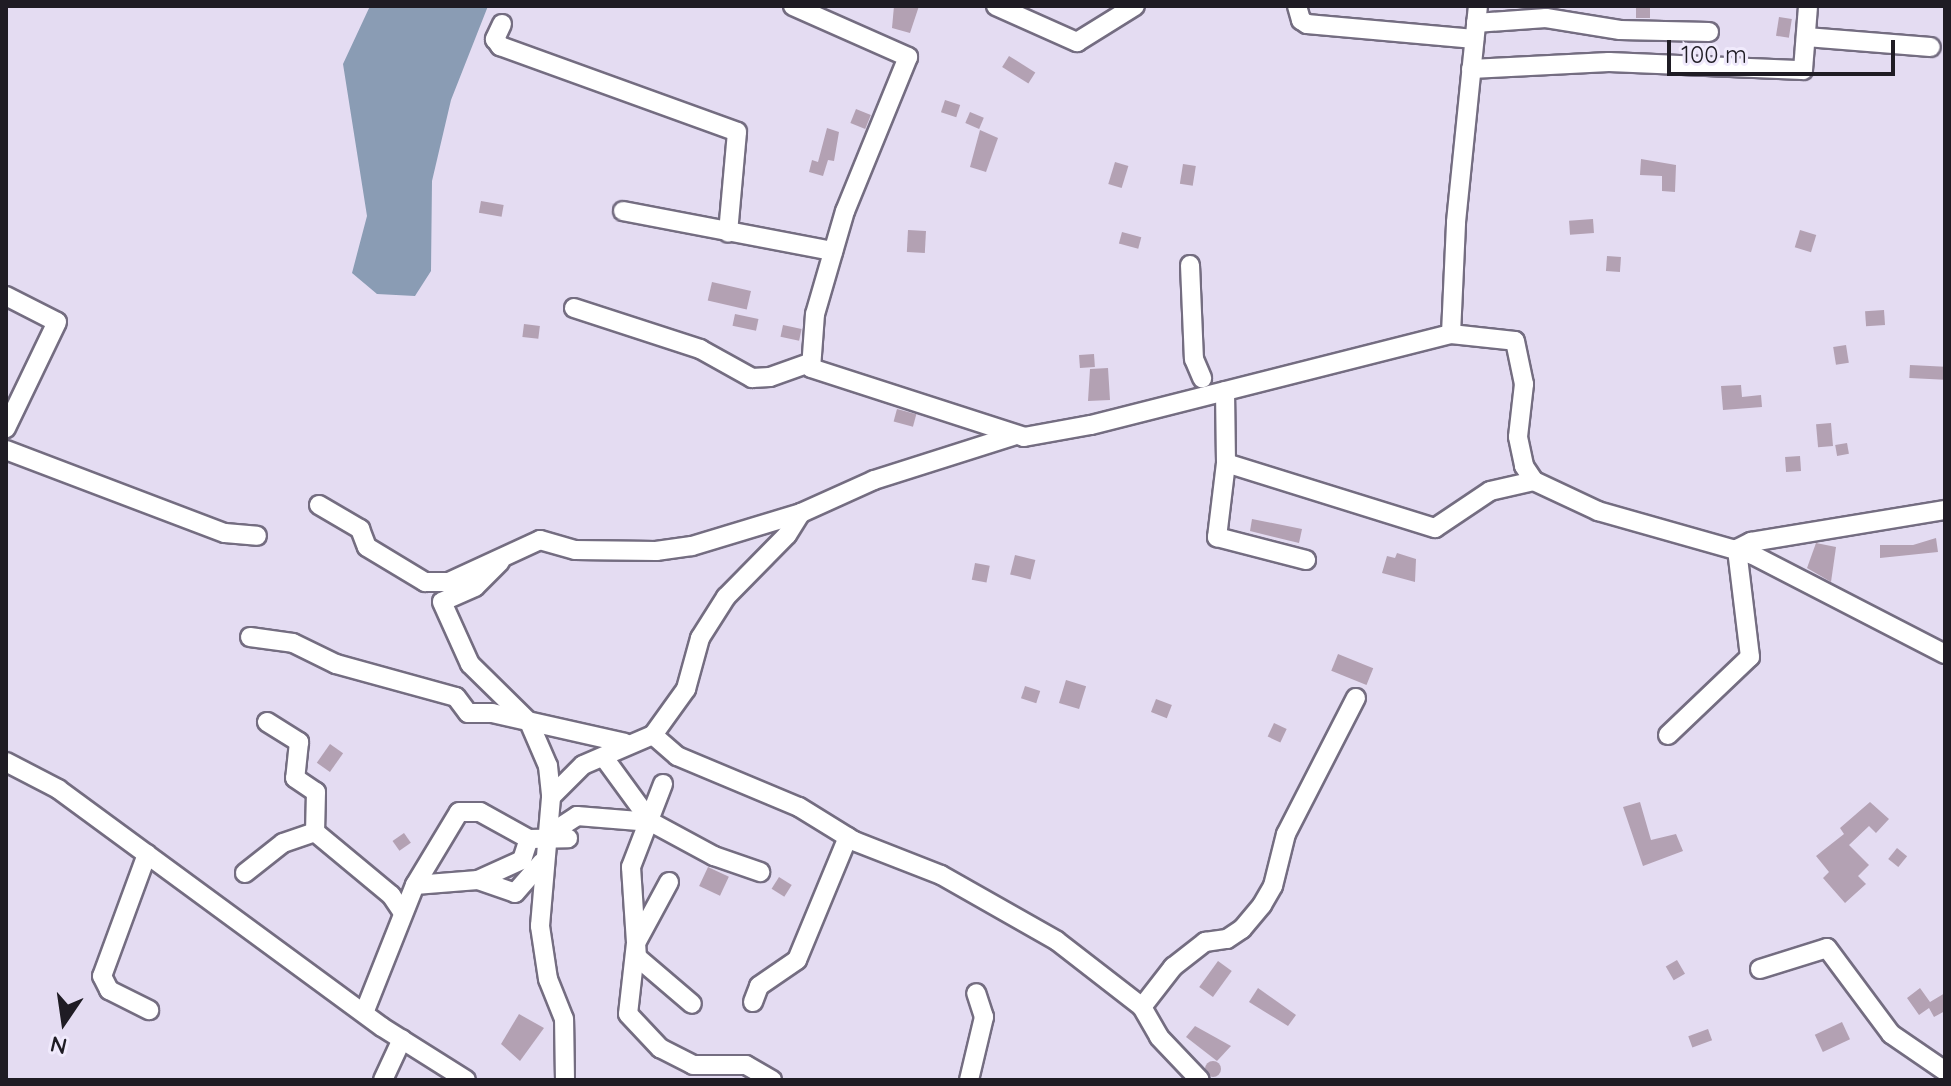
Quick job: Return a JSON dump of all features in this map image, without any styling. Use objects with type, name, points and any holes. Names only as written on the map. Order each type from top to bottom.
[{"type":"street","points":[[793,6],[908,57],[880,116],[833,251],[809,363]]},
{"type":"street","points":[[996,6],[1077,42],[1135,6]]},
{"type":"street","points":[[1297,6],[1301,20],[1307,24],[1476,23],[1546,18],[1620,30],[1709,32]]},
{"type":"street","points":[[1471,69],[1609,62],[1803,70],[1808,6]]},
{"type":"street","points":[[1451,334],[1476,23]]},
{"type":"street","points":[[502,24],[495,39],[500,46],[737,132],[728,233]]},
{"type":"street","points":[[1806,37],[1931,47]]},
{"type":"street","points":[[623,211],[833,251]]},
{"type":"street","points":[[1190,265],[1194,359],[1213,389],[1226,463],[1217,537],[1306,560]]},
{"type":"street","points":[[6,296],[57,322],[6,428]]},
{"type":"street","points":[[574,308],[700,349],[752,378],[784,374],[809,363]]},
{"type":"street","points":[[319,505],[360,529],[367,547],[425,582],[449,582],[540,540],[575,550],[594,547],[619,554],[692,546],[801,513],[874,480],[1013,436],[1091,425],[1213,389],[1451,334],[1515,341],[1524,384],[1518,437],[1524,466],[1534,481],[1598,511],[1737,549],[1945,654]]},
{"type":"street","points":[[809,363],[827,375],[959,414],[1013,436]]},
{"type":"street","points":[[6,450],[225,533],[257,536]]},
{"type":"street","points":[[1226,463],[1327,490],[1406,522],[1435,528],[1490,491],[1534,481]]},
{"type":"street","points":[[1737,549],[1751,542],[1945,510]]},
{"type":"street","points":[[551,797],[583,765],[605,759],[625,743],[653,735],[686,689],[700,638],[726,597],[782,541],[801,513]]},
{"type":"street","points":[[1668,735],[1750,657],[1737,549]]},
{"type":"street","points":[[510,552],[475,587],[442,602],[470,664],[529,722],[548,766],[557,836]]},
{"type":"street","points":[[250,637],[293,643],[336,664],[456,697],[468,713],[529,722],[625,743]]},
{"type":"street","points":[[1142,1007],[1173,967],[1205,942],[1227,939],[1242,929],[1262,905],[1273,886],[1286,834],[1356,698]]},
{"type":"street","points":[[267,722],[299,742],[295,778],[316,792],[315,832]]},
{"type":"street","points":[[653,735],[677,756],[799,807],[848,837],[941,875],[1023,920],[1142,1007],[1159,1037],[1200,1080]]},
{"type":"street","points":[[605,759],[651,822]]},
{"type":"street","points":[[8,761],[58,789],[364,1013],[466,1080]]},
{"type":"street","points":[[663,784],[651,822],[631,867],[637,957],[692,1004]]},
{"type":"street","points":[[364,1013],[401,910],[459,812],[480,812],[529,839],[557,836]]},
{"type":"street","points":[[478,880],[515,893],[542,862],[557,836],[577,816],[651,822],[714,856],[760,872]]},
{"type":"street","points":[[245,873],[283,843],[315,832]]},
{"type":"street","points":[[315,832],[391,895],[401,910]]},
{"type":"street","points":[[753,1002],[759,986],[797,960],[848,837]]},
{"type":"street","points":[[415,885],[478,880],[522,860],[529,839]]},
{"type":"street","points":[[147,854],[102,976],[109,990],[149,1010]]},
{"type":"street","points":[[542,862],[540,926],[548,979],[564,1019],[565,1080]]},
{"type":"street","points":[[669,882],[636,943],[628,1014],[660,1048],[693,1065],[746,1065],[772,1080]]},
{"type":"street","points":[[1760,969],[1827,948],[1891,1034],[1945,1071]]},
{"type":"street","points":[[969,1080],[984,1017],[976,993]]},
{"type":"street","points":[[383,1080],[402,1039]]},
{"type":"water","points":[[370,6],[488,6],[451,100],[432,181],[431,271],[415,296],[377,294],[352,273],[367,216],[343,64]]},
{"type":"building","points":[[894,6],[919,6],[910,33],[892,28]]},
{"type":"building","points":[[1636,6],[1650,6],[1650,18],[1636,18]]},
{"type":"building","points":[[1779,17],[1792,19],[1789,38],[1776,36]]},
{"type":"building","points":[[1009,56],[1035,72],[1028,83],[1002,67]]},
{"type":"building","points":[[945,100],[960,105],[956,117],[941,112]]},
{"type":"building","points":[[856,109],[871,115],[865,129],[850,123]]},
{"type":"building","points":[[970,112],[984,118],[979,129],[965,123]]},
{"type":"building","points":[[827,128],[839,132],[834,161],[828,160],[823,176],[809,172],[812,160],[818,162]]},
{"type":"building","points":[[980,130],[998,138],[986,172],[970,167]]},
{"type":"building","points":[[1641,159],[1676,165],[1675,192],[1662,191],[1662,176],[1640,175]]},
{"type":"building","points":[[1115,162],[1128,166],[1122,188],[1108,184]]},
{"type":"building","points":[[1183,164],[1196,166],[1193,186],[1180,184]]},
{"type":"building","points":[[481,201],[504,205],[502,217],[479,213]]},
{"type":"building","points":[[1593,219],[1594,233],[1570,235],[1569,221]]},
{"type":"building","points":[[908,230],[926,231],[925,253],[907,252]]},
{"type":"building","points":[[1800,230],[1816,235],[1811,252],[1795,247]]},
{"type":"building","points":[[1122,232],[1141,237],[1138,249],[1119,244]]},
{"type":"building","points":[[1607,256],[1621,257],[1620,272],[1606,271]]},
{"type":"building","points":[[712,282],[751,291],[747,310],[708,301]]},
{"type":"building","points":[[1884,310],[1885,325],[1866,326],[1865,311]]},
{"type":"building","points":[[735,314],[758,319],[756,331],[733,326]]},
{"type":"building","points":[[524,324],[540,326],[538,339],[522,337]]},
{"type":"building","points":[[783,325],[802,329],[799,341],[781,337]]},
{"type":"building","points":[[1846,345],[1849,363],[1836,365],[1833,347]]},
{"type":"building","points":[[1094,354],[1095,367],[1080,368],[1079,355]]},
{"type":"building","points":[[1910,365],[1945,367],[1944,380],[1909,378]]},
{"type":"building","points":[[1108,368],[1110,400],[1088,401],[1090,369]]},
{"type":"building","points":[[1741,385],[1742,397],[1761,395],[1762,407],[1723,410],[1721,386]]},
{"type":"building","points":[[897,409],[916,414],[913,427],[894,422]]},
{"type":"building","points":[[1831,423],[1833,446],[1818,447],[1816,424]]},
{"type":"building","points":[[1847,443],[1849,454],[1837,456],[1835,445]]},
{"type":"building","points":[[1800,456],[1801,471],[1786,472],[1785,457]]},
{"type":"building","points":[[1252,519],[1302,529],[1299,543],[1250,531]]},
{"type":"building","points":[[1936,538],[1938,552],[1880,558],[1880,545],[1913,545]]},
{"type":"building","points":[[1816,543],[1836,547],[1831,582],[1807,568]]},
{"type":"building","points":[[1397,553],[1416,559],[1415,582],[1382,573],[1387,556],[1395,558]]},
{"type":"building","points":[[1015,555],[1035,560],[1031,579],[1010,574]]},
{"type":"building","points":[[975,563],[990,566],[986,583],[972,580]]},
{"type":"building","points":[[1338,654],[1373,668],[1366,685],[1331,671]]},
{"type":"building","points":[[1066,680],[1086,686],[1079,709],[1059,703]]},
{"type":"building","points":[[1025,686],[1040,691],[1036,703],[1021,698]]},
{"type":"building","points":[[1156,699],[1172,705],[1167,718],[1151,712]]},
{"type":"building","points":[[1274,723],[1287,729],[1280,743],[1268,737]]},
{"type":"building","points":[[330,744],[343,753],[330,772],[317,763]]},
{"type":"building","points":[[1640,802],[1651,840],[1676,834],[1683,851],[1643,866],[1623,807]]},
{"type":"building","points":[[1870,802],[1889,819],[1876,833],[1869,826],[1849,845],[1869,865],[1858,876],[1866,884],[1845,903],[1823,878],[1829,872],[1816,856],[1844,834],[1840,828]]},
{"type":"building","points":[[404,833],[411,843],[399,851],[393,841]]},
{"type":"building","points":[[1897,848],[1907,856],[1898,867],[1888,859]]},
{"type":"building","points":[[708,867],[729,877],[720,896],[699,886]]},
{"type":"building","points":[[779,877],[792,885],[784,897],[772,889]]},
{"type":"building","points":[[1677,960],[1685,974],[1674,980],[1666,967]]},
{"type":"building","points":[[1218,961],[1232,971],[1213,997],[1199,987]]},
{"type":"building","points":[[1258,988],[1296,1015],[1288,1026],[1249,1002]]},
{"type":"building","points":[[1920,988],[1930,1002],[1945,993],[1945,1011],[1934,1017],[1929,1008],[1919,1015],[1907,998]]},
{"type":"building","points":[[519,1014],[544,1028],[520,1061],[501,1044]]},
{"type":"building","points":[[1842,1022],[1850,1039],[1823,1052],[1815,1035]]},
{"type":"building","points":[[1195,1026],[1231,1046],[1217,1061],[1186,1037]]},
{"type":"building","points":[[1708,1029],[1712,1040],[1692,1047],[1688,1036]]},
{"type":"building","points":[[1210,1061],[1216,1061],[1221,1069],[1219,1075],[1210,1077],[1205,1072],[1205,1066]]}]
